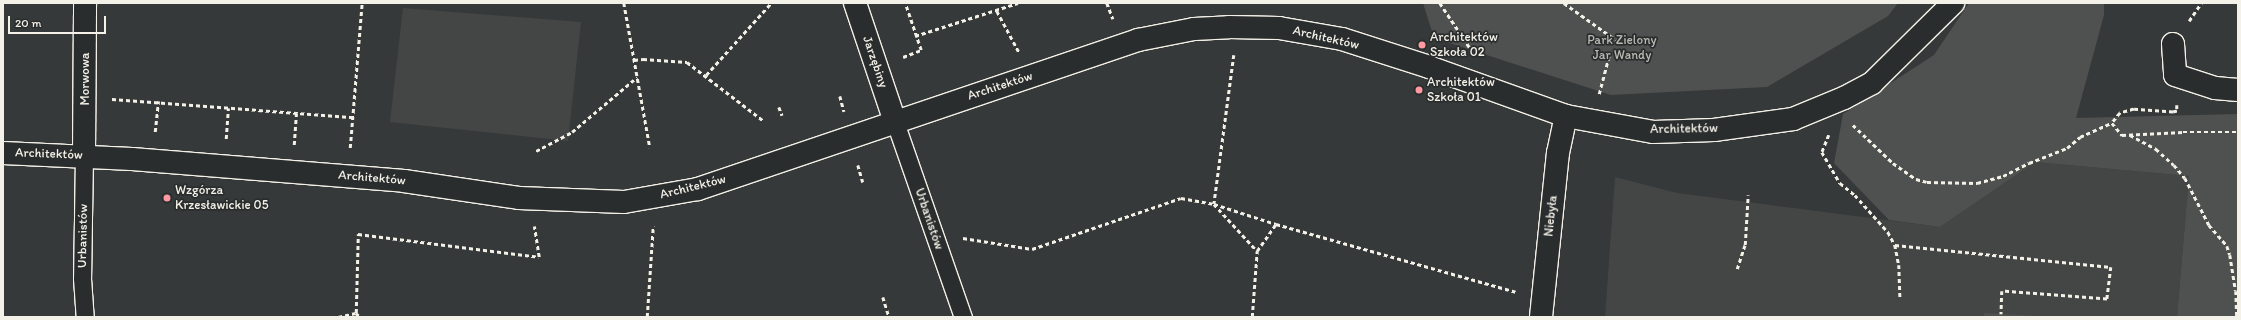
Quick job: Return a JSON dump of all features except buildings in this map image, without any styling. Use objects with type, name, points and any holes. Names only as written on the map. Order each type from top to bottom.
[{"type":"street","name":"Morwowa","points":[[84,155],[85,3]]},
{"type":"street","name":"Jarzębiny","points":[[855,3],[895,122]]},
{"type":"street","name":"Architektów","points":[[3,153],[84,155],[404,181],[519,198],[624,202],[698,189],[850,139],[895,122],[1138,40],[1194,29],[1237,27],[1279,28],[1342,39],[1429,67],[1566,116],[1653,132],[1714,130],[1793,119],[1822,108],[1872,83],[1952,3]]},
{"type":"street","points":[[2173,44],[2175,75],[2215,88],[2238,90]]},
{"type":"street","name":"Niebyła","points":[[1541,317],[1558,153],[1566,116]]},
{"type":"lane","name":"Urbanistów","points":[[895,122],[963,317]]},
{"type":"lane","name":"Urbanistów","points":[[84,155],[82,278],[85,317]]},
{"type":"path","points":[[350,154],[362,3]]},
{"type":"path","points":[[624,3],[650,148]]},
{"type":"path","points":[[706,75],[771,3]]},
{"type":"path","points":[[899,58],[921,50],[904,3]]},
{"type":"path","points":[[915,36],[997,11],[1018,3]]},
{"type":"path","points":[[1107,3],[1115,24]]},
{"type":"path","points":[[1440,3],[1474,53]]},
{"type":"path","points":[[1564,3],[1616,40]]},
{"type":"path","points":[[997,11],[1021,56]]},
{"type":"path","points":[[1598,97],[1610,52]]},
{"type":"path","points":[[634,60],[643,59],[687,62],[706,75],[764,122]]},
{"type":"path","points":[[1214,204],[1233,61]]},
{"type":"path","points":[[1848,120],[1894,163],[1916,179],[1941,182],[1977,183],[1997,178],[2067,148],[2080,137],[2112,123],[2120,113],[2134,109],[2159,112],[2177,111],[2175,75]]},
{"type":"path","points":[[536,151],[572,132],[637,77]]},
{"type":"path","points":[[840,96],[845,117]]},
{"type":"path","points":[[104,99],[158,101],[228,108],[352,117]]},
{"type":"path","points":[[154,136],[158,101]]},
{"type":"path","points":[[779,107],[782,115]]},
{"type":"path","points":[[225,143],[228,108]]},
{"type":"path","points":[[294,149],[296,113]]},
{"type":"path","points":[[2112,123],[2122,135],[2183,132],[2238,132]]},
{"type":"path","points":[[1830,133],[1822,152],[1840,183],[1855,196],[1888,232],[1895,245],[1899,265],[1900,297]]},
{"type":"path","points":[[2130,135],[2156,149],[2174,165],[2185,178],[2206,220],[2226,246],[2230,255],[2236,291],[2237,317]]},
{"type":"path","points":[[857,162],[863,182]]},
{"type":"path","points":[[1737,269],[1745,245],[1748,195]]},
{"type":"path","points":[[955,236],[1032,250],[1180,198],[1214,204],[1276,224],[1522,294]]},
{"type":"path","points":[[1214,204],[1257,251]]},
{"type":"path","points":[[360,317],[356,313],[358,234],[539,257],[533,222]]},
{"type":"path","points":[[647,317],[653,222]]},
{"type":"path","points":[[1252,317],[1257,251],[1276,224]]},
{"type":"path","points":[[1895,245],[2111,267],[2107,299],[2002,291],[2002,314]]},
{"type":"path","points":[[883,298],[889,317]]},
{"type":"path","points":[[338,317],[356,313]]},
{"type":"shaded area","points":[[403,8],[581,22],[568,141],[390,122]]},
{"type":"shaded area","points":[[2035,162],[2189,176],[2177,317],[1605,317],[1615,177],[1677,193],[1940,227]]},
{"type":"green space","name":"Park Zielony Jar Wandy","points":[[1423,3],[1898,3],[1888,16],[1767,87],[1611,95],[1434,38]]},
{"type":"green space","points":[[1969,3],[2104,3],[2104,15],[2076,118],[2238,114],[2238,317],[2177,317],[2189,176],[2035,162],[1940,227],[1889,220],[1834,163],[1843,114],[1934,55]]},
{"type":"green space","points":[[1984,313],[2001,314],[2054,317],[1984,317]]},
{"type":"place","name":"Architektów Szkoła 02","points":[[1422,45]]},
{"type":"place","name":"Architektów Szkoła 01","points":[[1419,90]]},
{"type":"place","name":"Wzgórza Krzesławickie 05","points":[[167,198]]}]
